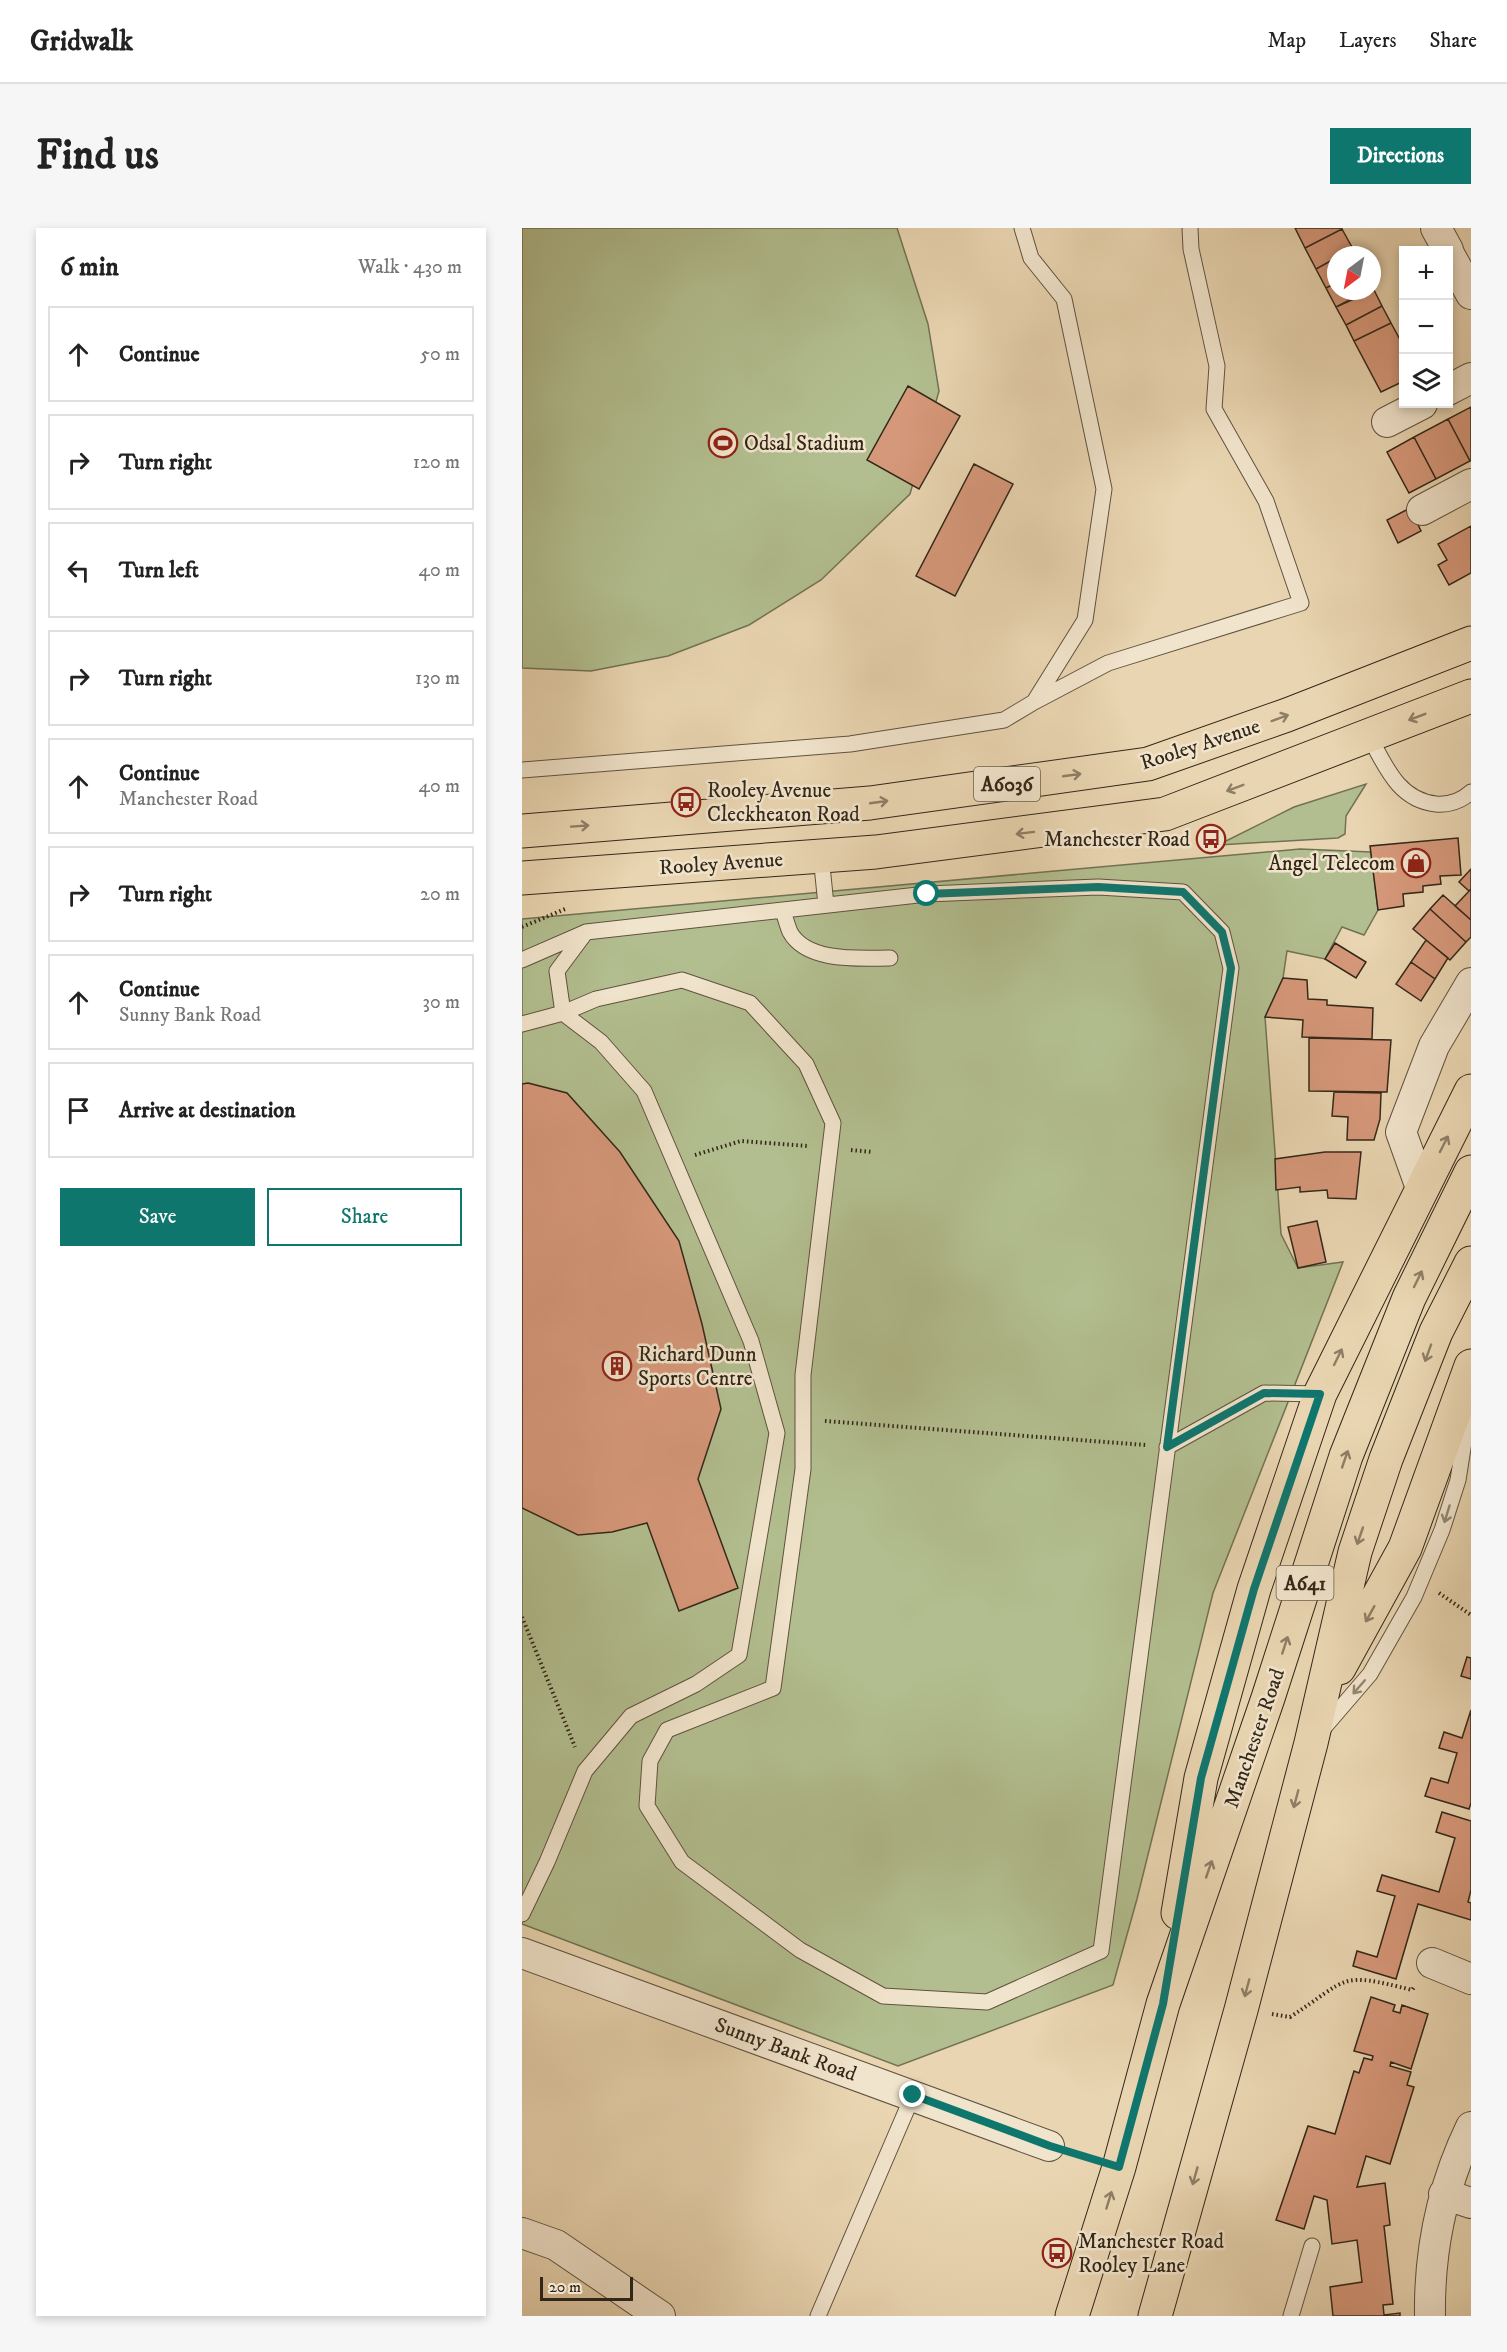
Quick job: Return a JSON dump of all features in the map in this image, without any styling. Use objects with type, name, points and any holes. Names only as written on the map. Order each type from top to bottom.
[{"type":"main road","name":"Rooley Avenue","points":[[522,831],[870,803],[1148,764],[1287,715],[1471,643]]},
{"type":"main road","name":"Rooley Avenue","points":[[522,878],[876,852],[1165,814],[1471,696]]},
{"type":"main road","points":[[1163,2004],[1201,1778],[1254,1589],[1320,1394],[1471,1091]]},
{"type":"main road","name":"Manchester Road","points":[[1072,2316],[1119,2167],[1163,2004],[1268,1698],[1346,1456],[1409,1298],[1471,1172]]},
{"type":"main road","name":"A641","points":[[1155,2316],[1241,2010],[1311,1743],[1355,1552],[1386,1459],[1436,1332],[1471,1263]]},
{"type":"main road","points":[[1321,1701],[1405,1548],[1471,1366]]},
{"type":"street","points":[[1436,228],[1445,246]]},
{"type":"street","points":[[1453,260],[1471,294]]},
{"type":"street","points":[[1453,388],[1471,378]]},
{"type":"street","points":[[1387,422],[1414,408]]},
{"type":"street","points":[[1422,510],[1471,484]]},
{"type":"street","points":[[1421,1188],[1401,1132],[1434,1046],[1471,982]]},
{"type":"street","name":"Sunny Bank Road","points":[[522,1953],[1050,2146]]},
{"type":"street","points":[[1432,1963],[1471,1979]]},
{"type":"street","points":[[1430,2316],[1430,2275],[1457,2198],[1471,2127]]},
{"type":"street","points":[[522,2234],[556,2245],[660,2316]]},
{"type":"lane","points":[[1022,228],[1031,258],[1064,299],[1104,489],[1085,620],[1034,702]]},
{"type":"lane","points":[[522,770],[850,744],[1004,720],[1108,663],[1301,603],[1266,501],[1214,409],[1217,366],[1191,249],[1190,228]]},
{"type":"lane","points":[[1370,736],[1400,788],[1418,801],[1451,803],[1471,792]]},
{"type":"lane","points":[[821,856],[826,905]]},
{"type":"lane","points":[[522,960],[586,932],[927,894],[1098,887],[1183,892],[1222,932],[1231,968],[1101,1951],[987,2002],[883,1996],[800,1950],[682,1862],[647,1806],[650,1761],[667,1730],[773,1688],[803,1469],[803,1375],[833,1123],[806,1064],[750,1003],[682,980],[596,999],[562,1013],[522,1024]]},
{"type":"lane","points":[[783,910],[791,934],[808,948],[837,958],[890,958]]},
{"type":"lane","points":[[522,1914],[547,1862],[585,1771],[631,1716],[696,1684],[740,1655],[777,1433],[751,1341],[644,1091],[601,1042],[562,1013],[557,971],[586,932]]},
{"type":"lane","points":[[1167,1447],[1264,1393],[1320,1394]]},
{"type":"lane","points":[[1311,1743],[1370,1674],[1391,1640],[1421,1581],[1442,1530],[1458,1480],[1471,1395]]},
{"type":"lane","points":[[777,1433],[803,1419]]},
{"type":"lane","points":[[818,2316],[913,2095]]},
{"type":"lane","points":[[1291,2316],[1312,2246]]},
{"type":"path","points":[[674,1161],[741,1141],[872,1152]]},
{"type":"path","points":[[803,1419],[1167,1447]]},
{"type":"path","points":[[1421,1581],[1471,1615]]},
{"type":"path","points":[[522,1617],[585,1771]]},
{"type":"path","points":[[1241,2010],[1290,2017],[1340,1982],[1353,1978],[1412,1990],[1432,1963]]},
{"type":"green space","name":"Odsal Stadium","points":[[522,228],[897,228],[928,324],[939,391],[910,494],[821,580],[749,625],[668,656],[591,671],[522,668]]},
{"type":"green space","points":[[1366,784],[1346,816],[1345,834],[1338,838],[1218,845],[1294,807]]},
{"type":"green space","points":[[1300,849],[1371,852],[1378,910],[1364,935],[1342,927],[1325,959],[1287,951],[1283,978],[1265,1017],[1281,1234],[1298,1268],[1343,1262],[1213,1593],[1137,1899],[1113,1985],[898,2066],[522,1924],[522,919]]},
{"type":"building","points":[[1295,228],[1341,228],[1342,229],[1305,248]]},
{"type":"building","points":[[1342,229],[1351,246],[1327,246],[1327,263],[1316,269],[1305,248]]},
{"type":"building","points":[[1327,263],[1327,288],[1326,288],[1316,269]]},
{"type":"building","points":[[1332,300],[1350,300],[1336,307]]},
{"type":"building","points":[[1352,300],[1379,300],[1382,306],[1346,325],[1336,307]]},
{"type":"building","points":[[1382,306],[1391,323],[1354,341],[1346,325]]},
{"type":"building","points":[[1391,323],[1399,338],[1399,383],[1381,392],[1354,341]]},
{"type":"building","points":[[908,386],[960,416],[919,489],[867,460]]},
{"type":"building","points":[[1471,407],[1471,461],[1470,461],[1448,419]]},
{"type":"building","points":[[1448,419],[1470,461],[1436,479],[1414,437]]},
{"type":"building","points":[[1414,437],[1436,479],[1409,493],[1387,452]]},
{"type":"building","points":[[974,464],[1013,484],[955,596],[916,576]]},
{"type":"building","points":[[1410,508],[1421,531],[1398,543],[1387,520]]},
{"type":"building","points":[[1471,526],[1471,573],[1449,585],[1438,565],[1447,560],[1438,544]]},
{"type":"building","name":"Angel Telecom","points":[[1458,838],[1461,875],[1440,876],[1441,884],[1423,886],[1423,892],[1403,894],[1404,906],[1378,910],[1370,846]]},
{"type":"building","points":[[1471,869],[1471,889],[1469,891],[1459,882]]},
{"type":"building","points":[[1471,889],[1471,920],[1455,906]]},
{"type":"building","points":[[1443,895],[1471,920],[1471,937],[1466,942],[1430,909]]},
{"type":"building","points":[[1430,909],[1466,942],[1450,960],[1413,929]]},
{"type":"building","points":[[1426,940],[1448,958],[1435,979],[1411,962]]},
{"type":"building","points":[[1335,943],[1366,962],[1356,978],[1325,959]]},
{"type":"building","points":[[1411,962],[1435,979],[1421,1001],[1396,984]]},
{"type":"building","points":[[1283,978],[1307,980],[1308,999],[1327,1000],[1327,1005],[1373,1008],[1372,1039],[1302,1037],[1303,1020],[1265,1017]]},
{"type":"building","points":[[1309,1038],[1391,1040],[1387,1092],[1309,1091]]},
{"type":"building","name":"Richard Dunn Sports Centre","points":[[528,1083],[567,1093],[620,1152],[679,1241],[702,1324],[721,1409],[698,1479],[738,1588],[679,1611],[647,1523],[612,1532],[578,1535],[522,1508],[522,1084]]},
{"type":"building","points":[[1334,1092],[1381,1093],[1380,1119],[1374,1140],[1347,1140],[1348,1117],[1332,1116]]},
{"type":"building","points":[[1325,1152],[1361,1152],[1356,1199],[1328,1198],[1327,1190],[1300,1192],[1300,1187],[1276,1190],[1275,1159]]},
{"type":"building","points":[[1317,1221],[1326,1262],[1298,1268],[1288,1227]]},
{"type":"building","points":[[1467,1657],[1471,1658],[1471,1679],[1461,1676]]},
{"type":"building","points":[[1471,1710],[1471,1803],[1469,1809],[1425,1796],[1431,1778],[1448,1783],[1457,1753],[1439,1748],[1444,1732],[1462,1738]]},
{"type":"building","points":[[1442,1812],[1471,1821],[1471,1890],[1468,1902],[1471,1903],[1471,1920],[1418,1904],[1396,1979],[1353,1966],[1357,1951],[1377,1957],[1395,1896],[1377,1891],[1382,1875],[1439,1892],[1455,1838],[1436,1832]]},
{"type":"building","points":[[1371,1997],[1395,2005],[1393,2011],[1400,2013],[1402,2005],[1428,2014],[1411,2069],[1391,2062],[1390,2066],[1411,2072],[1407,2085],[1414,2087],[1390,2164],[1366,2156],[1357,2187],[1385,2183],[1390,2225],[1384,2226],[1393,2304],[1383,2305],[1384,2315],[1400,2313],[1400,2316],[1333,2316],[1330,2287],[1362,2282],[1357,2240],[1332,2244],[1327,2200],[1314,2196],[1304,2229],[1276,2220],[1308,2126],[1335,2134],[1354,2071],[1359,2073],[1364,2058],[1372,2060],[1373,2056],[1354,2051]]},
{"type":"place","name":"Odsal Stadium","points":[[723,443]]},
{"type":"place","name":"Rooley Avenue Cleckheaton Road","points":[[686,802]]},
{"type":"place","name":"Manchester Road","points":[[1211,839]]},
{"type":"place","name":"Angel Telecom","points":[[1416,863]]},
{"type":"place","name":"Richard Dunn Sports Centre","points":[[617,1366]]},
{"type":"place","name":"Manchester Road Rooley Lane","points":[[1057,2253]]},
{"type":"route","points":[[913,2095],[1050,2146],[1119,2167],[1163,2004],[1201,1778],[1254,1589],[1320,1394],[1264,1393],[1167,1447],[1231,968],[1222,932],[1183,892],[1098,887],[927,894]]}]
